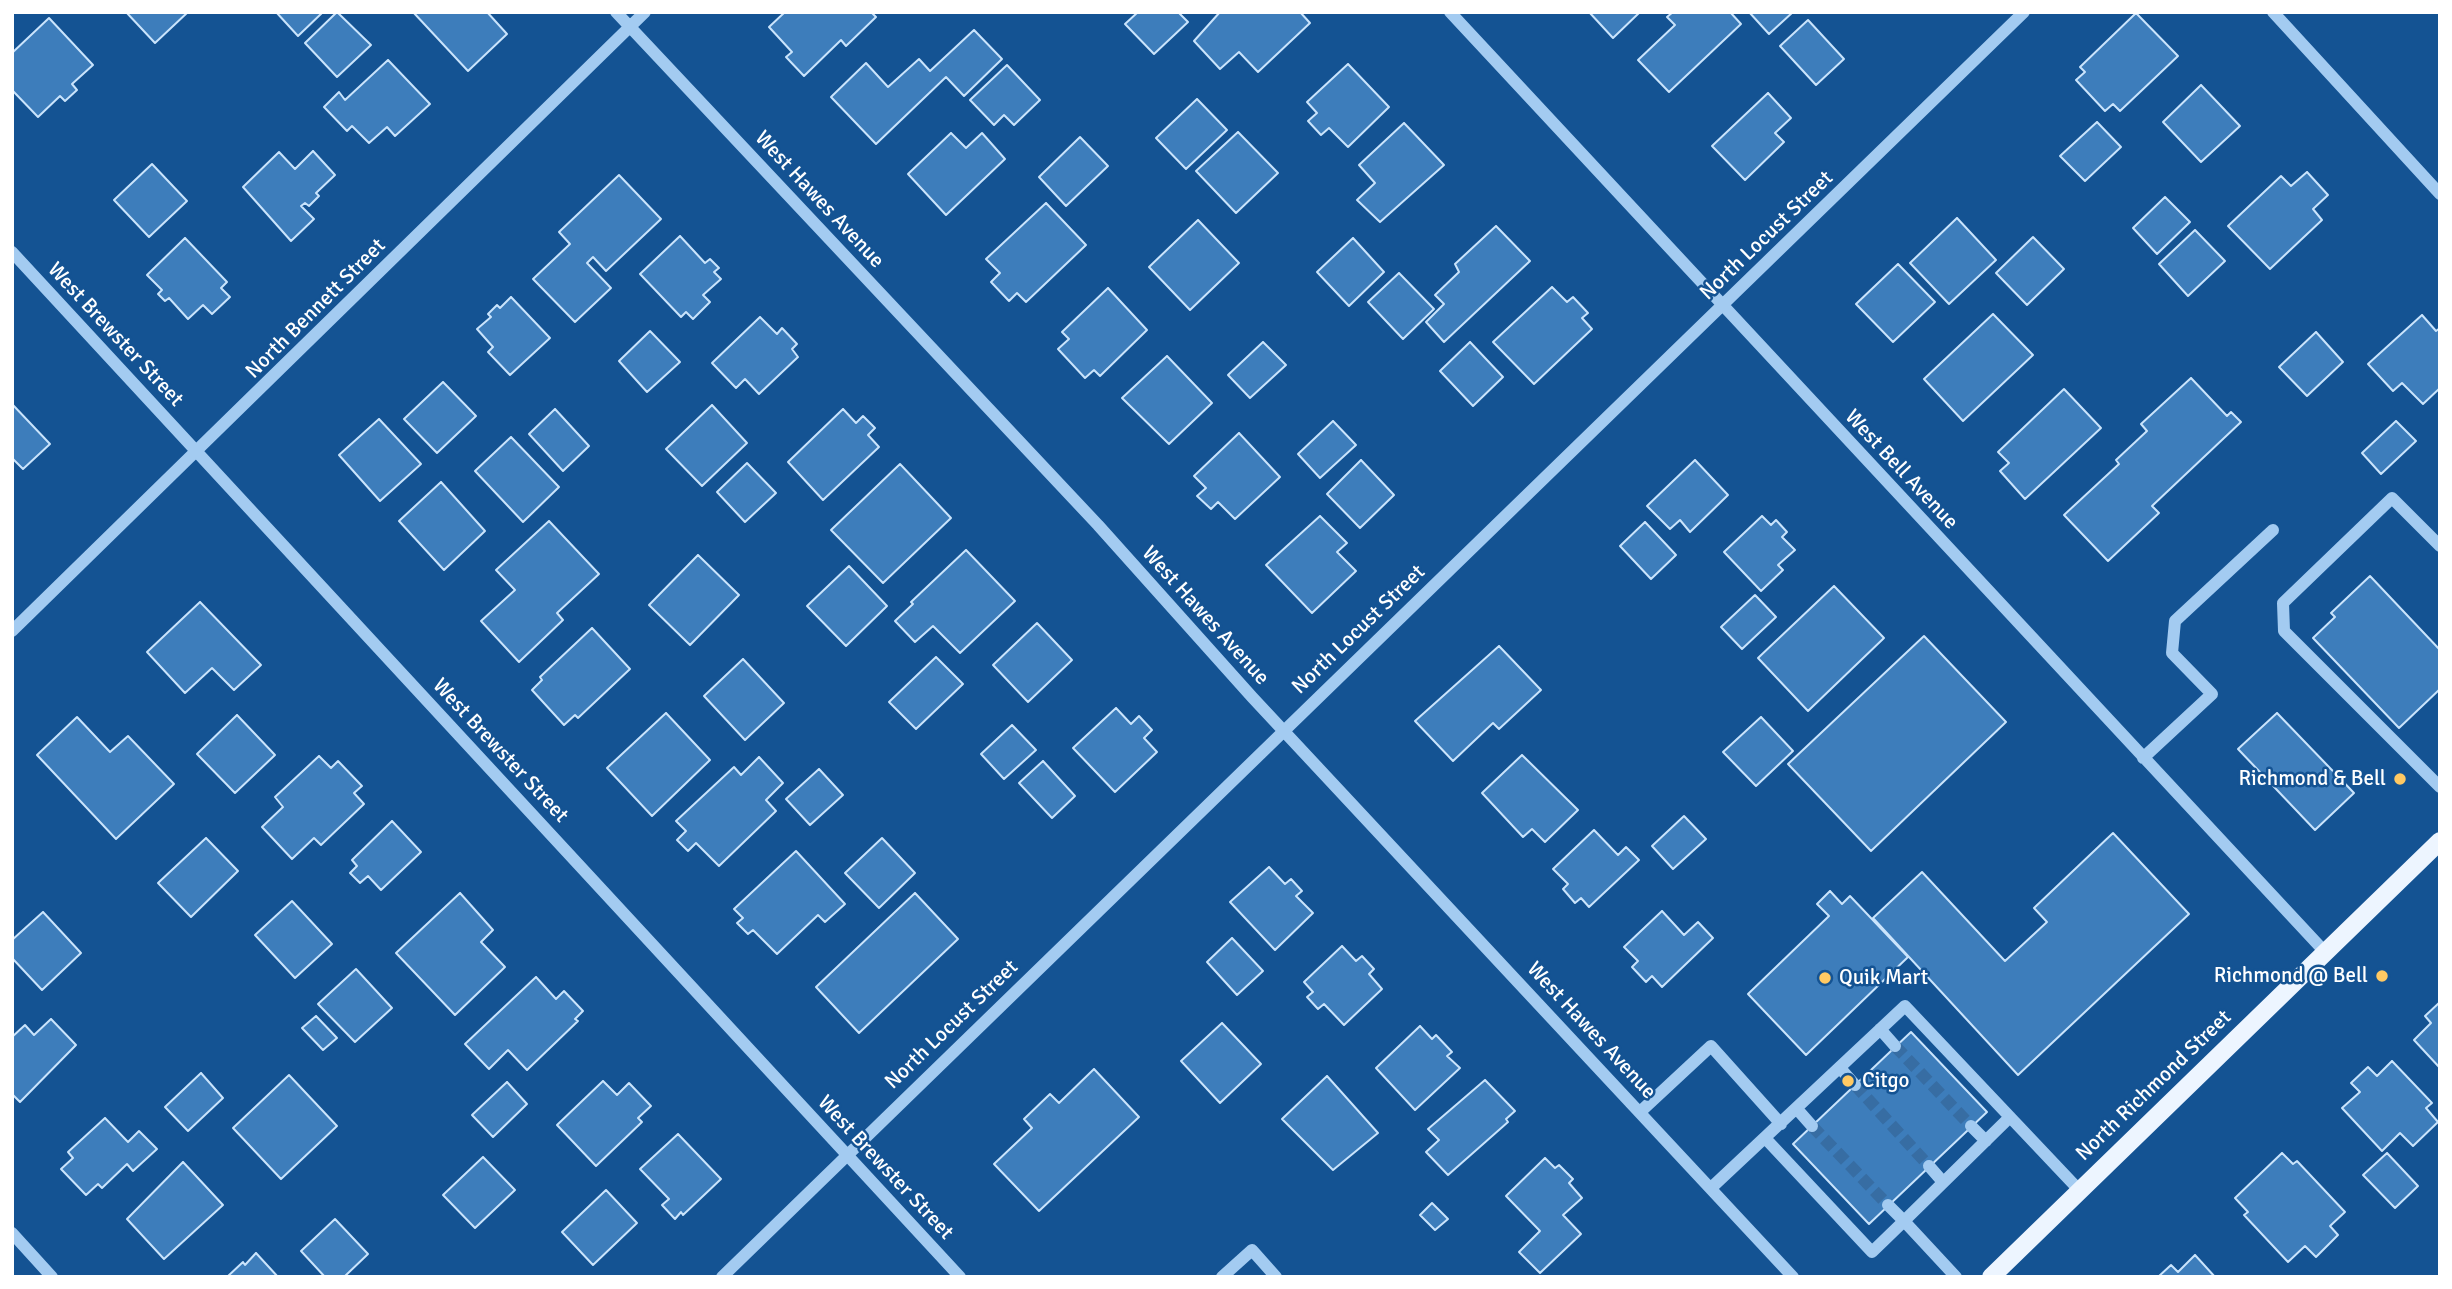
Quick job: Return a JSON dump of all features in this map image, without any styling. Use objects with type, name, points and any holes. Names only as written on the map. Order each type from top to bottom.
[{"type":"main road","name":"North Richmond Street","points":[[1991,1277],[2440,841]]},
{"type":"street","name":"West Hawes Avenue","points":[[616,12],[1098,525],[1283,729],[1793,1277]]},
{"type":"street","name":"North Bennett Street","points":[[12,631],[645,12]]},
{"type":"street","name":"West Bell Avenue","points":[[1450,12],[2325,952]]},
{"type":"street","name":"North Locust Street","points":[[722,1277],[1283,729],[1723,307],[2024,12]]},
{"type":"street","points":[[2273,12],[2440,194]]},
{"type":"street","name":"West Brewster Street","points":[[12,252],[960,1277]]},
{"type":"street","points":[[2440,546],[2392,498],[2283,603],[2284,631],[2440,787]]},
{"type":"street","points":[[2143,758],[2212,694],[2172,653],[2175,621],[2273,530]]},
{"type":"street","points":[[1712,1188],[1905,1006],[2080,1191]]},
{"type":"street","points":[[1880,1030],[1895,1046]]},
{"type":"street","points":[[1640,1112],[1710,1046],[1781,1124]]},
{"type":"street","points":[[1840,1068],[1855,1085]]},
{"type":"street","points":[[1797,1109],[1812,1126]]},
{"type":"street","points":[[1765,1139],[1872,1252],[2010,1117]]},
{"type":"street","points":[[1971,1126],[1986,1141]]},
{"type":"street","points":[[1929,1166],[1943,1182]]},
{"type":"street","points":[[1888,1205],[1956,1277]]},
{"type":"street","points":[[12,1233],[52,1277]]},
{"type":"street","points":[[1222,1277],[1252,1250],[1276,1277]]},
{"type":"building","points":[[126,12],[188,12],[155,43]]},
{"type":"building","points":[[276,12],[323,12],[298,36]]},
{"type":"building","points":[[337,12],[371,45],[337,77],[305,43]]},
{"type":"building","points":[[413,12],[487,12],[507,34],[468,71]]},
{"type":"building","points":[[785,12],[871,12],[876,17],[846,46],[841,40],[804,76],[786,57],[792,52],[769,27]]},
{"type":"building","points":[[1138,12],[1178,12],[1188,22],[1154,54],[1125,24]]},
{"type":"building","points":[[1220,12],[1300,12],[1310,23],[1258,72],[1239,52],[1220,69],[1194,41]]},
{"type":"building","points":[[1589,12],[1640,12],[1613,38]]},
{"type":"building","points":[[1673,12],[1730,12],[1741,24],[1669,92],[1638,60],[1675,25],[1667,17]]},
{"type":"building","points":[[1749,12],[1793,12],[1769,34]]},
{"type":"building","points":[[2136,13],[2178,56],[2120,111],[2113,104],[2105,111],[2076,80],[2085,72],[2080,67]]},
{"type":"building","points":[[49,18],[93,65],[72,84],[77,90],[65,101],[60,96],[38,117],[12,90],[12,53]]},
{"type":"building","points":[[1808,20],[1844,59],[1816,85],[1780,46]]},
{"type":"building","points":[[974,30],[1002,59],[964,96],[946,77],[876,144],[831,97],[866,63],[888,87],[919,59],[930,71]]},
{"type":"building","points":[[388,60],[430,104],[395,136],[387,127],[369,143],[352,126],[347,131],[324,107],[339,92],[345,100]]},
{"type":"building","points":[[1348,64],[1389,107],[1348,147],[1329,128],[1321,135],[1308,121],[1317,113],[1307,102]]},
{"type":"building","points":[[1007,65],[1040,100],[1014,125],[1004,115],[994,125],[970,100]]},
{"type":"building","points":[[2201,85],[2240,126],[2201,162],[2163,122]]},
{"type":"building","points":[[1768,93],[1791,118],[1775,133],[1784,142],[1745,180],[1712,146]]},
{"type":"building","points":[[1197,99],[1227,130],[1186,169],[1156,138]]},
{"type":"building","points":[[2097,122],[2121,147],[2085,181],[2060,156]]},
{"type":"building","points":[[1404,123],[1444,165],[1380,222],[1357,200],[1375,183],[1359,165]]},
{"type":"building","points":[[1238,132],[1278,173],[1236,213],[1196,171]]},
{"type":"building","points":[[951,133],[966,148],[982,133],[1005,159],[946,215],[908,174]]},
{"type":"building","points":[[1080,137],[1108,166],[1066,206],[1039,177]]},
{"type":"building","points":[[313,151],[335,175],[316,193],[319,196],[309,206],[305,203],[301,206],[314,219],[291,241],[243,187],[279,152],[295,169]]},
{"type":"building","points":[[152,164],[187,201],[149,237],[114,200]]},
{"type":"building","points":[[2307,172],[2328,195],[2313,209],[2322,220],[2270,269],[2228,226],[2281,176],[2291,186]]},
{"type":"building","points":[[619,175],[661,219],[606,271],[593,257],[587,263],[611,288],[575,322],[533,279],[570,244],[559,232]]},
{"type":"building","points":[[2165,197],[2190,222],[2157,254],[2133,228]]},
{"type":"building","points":[[1046,203],[1086,245],[1026,302],[1017,293],[1009,301],[991,282],[1000,273],[986,259]]},
{"type":"building","points":[[1957,218],[1996,260],[1949,304],[1910,263]]},
{"type":"building","points":[[1198,220],[1239,263],[1190,310],[1149,267]]},
{"type":"building","points":[[1496,226],[1530,261],[1444,342],[1426,322],[1444,304],[1435,295],[1459,272],[1455,264]]},
{"type":"building","points":[[2195,230],[2225,261],[2188,296],[2159,264]]},
{"type":"building","points":[[680,236],[705,263],[710,259],[719,268],[714,272],[721,279],[703,295],[710,302],[693,319],[686,312],[681,317],[640,274]]},
{"type":"building","points":[[2033,237],[2064,269],[2027,305],[1996,273]]},
{"type":"building","points":[[185,238],[227,282],[221,288],[230,297],[212,314],[203,305],[188,319],[169,298],[165,301],[158,294],[162,290],[147,275]]},
{"type":"building","points":[[1353,238],[1384,272],[1349,306],[1317,272]]},
{"type":"building","points":[[1898,264],[1935,302],[1893,342],[1856,304]]},
{"type":"building","points":[[1399,273],[1434,309],[1403,339],[1368,302]]},
{"type":"building","points":[[1552,287],[1567,302],[1573,297],[1588,313],[1582,318],[1592,329],[1534,384],[1493,342]]},
{"type":"building","points":[[1108,288],[1147,330],[1100,376],[1094,370],[1085,378],[1058,349],[1069,339],[1062,332]]},
{"type":"building","points":[[511,297],[550,338],[510,375],[488,352],[493,347],[477,329],[491,317],[488,314],[497,305],[500,308]]},
{"type":"building","points":[[1993,314],[2033,355],[1963,421],[1924,379]]},
{"type":"building","points":[[2422,315],[2436,331],[2440,328],[2440,388],[2423,404],[2402,383],[2393,391],[2368,364]]},
{"type":"building","points":[[760,317],[777,334],[782,328],[797,344],[792,349],[798,357],[759,394],[745,379],[736,388],[712,363]]},
{"type":"building","points":[[650,331],[680,362],[647,392],[619,361]]},
{"type":"building","points":[[2316,332],[2343,362],[2307,396],[2279,367]]},
{"type":"building","points":[[1263,342],[1286,365],[1250,398],[1228,375]]},
{"type":"building","points":[[1470,342],[1503,377],[1473,406],[1440,371]]},
{"type":"building","points":[[1167,356],[1212,403],[1169,444],[1122,398]]},
{"type":"building","points":[[2191,378],[2227,416],[2231,412],[2241,422],[2152,506],[2159,513],[2108,561],[2064,515],[2119,464],[2116,460],[2147,431],[2141,424]]},
{"type":"building","points":[[443,382],[476,416],[437,453],[404,419]]},
{"type":"building","points":[[2064,389],[2101,428],[2025,499],[2000,471],[2009,463],[1998,452]]},
{"type":"building","points":[[12,404],[50,444],[23,469],[12,458]]},
{"type":"building","points":[[712,405],[747,443],[702,486],[666,449]]},
{"type":"building","points":[[555,409],[589,446],[563,471],[529,434]]},
{"type":"building","points":[[843,409],[856,423],[863,416],[875,428],[868,435],[879,447],[823,500],[788,462]]},
{"type":"building","points":[[379,419],[421,464],[380,501],[339,455]]},
{"type":"building","points":[[1333,421],[1356,445],[1320,478],[1298,454]]},
{"type":"building","points":[[2396,421],[2416,441],[2381,474],[2362,453]]},
{"type":"building","points":[[1239,433],[1280,477],[1235,519],[1218,502],[1211,509],[1197,496],[1206,488],[1194,476]]},
{"type":"building","points":[[511,437],[559,487],[523,522],[475,471]]},
{"type":"building","points":[[1361,460],[1394,495],[1360,528],[1327,494]]},
{"type":"building","points":[[1695,460],[1728,495],[1690,532],[1680,520],[1670,529],[1647,506]]},
{"type":"building","points":[[747,463],[776,493],[745,522],[717,492]]},
{"type":"building","points":[[900,464],[951,518],[883,583],[831,530]]},
{"type":"building","points":[[441,482],[485,531],[444,570],[399,521]]},
{"type":"building","points":[[1320,516],[1347,543],[1337,552],[1356,571],[1312,613],[1266,565]]},
{"type":"building","points":[[1762,516],[1771,525],[1776,520],[1787,532],[1782,537],[1795,550],[1778,565],[1783,570],[1761,591],[1724,552]]},
{"type":"building","points":[[549,521],[599,574],[557,613],[563,620],[519,662],[481,621],[515,590],[496,570]]},
{"type":"building","points":[[1645,522],[1676,555],[1651,579],[1620,546]]},
{"type":"building","points":[[966,550],[1015,601],[960,653],[933,626],[915,642],[895,621],[913,604],[911,602]]},
{"type":"building","points":[[698,555],[739,595],[690,645],[649,605]]},
{"type":"building","points":[[849,566],[887,606],[846,646],[807,606]]},
{"type":"building","points":[[2370,576],[2440,650],[2440,689],[2399,728],[2313,638],[2335,617],[2331,613]]},
{"type":"building","points":[[1834,586],[1884,638],[1808,711],[1758,658]]},
{"type":"building","points":[[1755,595],[1776,617],[1742,649],[1721,627]]},
{"type":"building","points":[[200,602],[261,665],[234,690],[212,668],[185,693],[147,652]]},
{"type":"building","points":[[1037,623],[1072,660],[1028,702],[993,665]]},
{"type":"building","points":[[592,628],[630,669],[578,718],[575,715],[564,725],[532,690],[542,680],[540,677]]},
{"type":"building","points":[[1924,636],[2006,722],[1871,851],[1788,764]]},
{"type":"building","points":[[1499,646],[1541,690],[1499,729],[1493,723],[1453,761],[1415,721]]},
{"type":"building","points":[[936,657],[963,684],[916,729],[889,702]]},
{"type":"building","points":[[743,659],[784,703],[745,740],[704,696]]},
{"type":"building","points":[[1116,708],[1131,724],[1139,716],[1152,730],[1144,738],[1157,752],[1115,792],[1073,748]]},
{"type":"building","points":[[666,713],[710,760],[652,816],[607,768]]},
{"type":"building","points":[[2277,713],[2354,793],[2315,830],[2238,749]]},
{"type":"building","points":[[237,715],[275,755],[235,793],[197,754]]},
{"type":"building","points":[[77,717],[110,752],[128,736],[174,784],[116,839],[37,755]]},
{"type":"building","points":[[1761,717],[1793,751],[1756,786],[1723,752]]},
{"type":"building","points":[[1012,725],[1036,750],[1004,779],[981,754]]},
{"type":"building","points":[[1522,755],[1578,810],[1545,842],[1532,829],[1523,837],[1482,793]]},
{"type":"building","points":[[319,756],[331,768],[338,761],[362,786],[354,793],[364,804],[321,845],[314,838],[292,859],[262,827],[283,807],[275,797]]},
{"type":"building","points":[[759,757],[783,783],[766,800],[776,811],[719,866],[696,843],[688,851],[677,840],[686,831],[676,821],[734,767],[741,775]]},
{"type":"building","points":[[1043,761],[1075,796],[1052,818],[1019,783]]},
{"type":"building","points":[[819,769],[843,795],[810,825],[786,799]]},
{"type":"building","points":[[1684,816],[1706,839],[1673,869],[1652,846]]},
{"type":"building","points":[[392,821],[421,852],[381,890],[368,876],[360,883],[350,873],[357,866],[352,860]]},
{"type":"building","points":[[1594,830],[1618,855],[1626,847],[1639,860],[1589,907],[1581,898],[1575,903],[1563,889],[1568,884],[1553,869]]},
{"type":"building","points":[[2113,833],[2189,914],[2018,1075],[1873,918],[1922,872],[2005,961],[2047,922],[2034,908]]},
{"type":"building","points":[[206,838],[238,871],[191,917],[158,883]]},
{"type":"building","points":[[882,838],[915,873],[879,908],[845,873]]},
{"type":"building","points":[[796,851],[845,904],[825,922],[818,915],[777,954],[753,930],[748,934],[737,923],[743,918],[734,909]]},
{"type":"building","points":[[1269,867],[1285,884],[1291,879],[1302,891],[1296,896],[1313,913],[1275,950],[1230,902]]},
{"type":"building","name":"Quik Mart","points":[[1830,891],[1842,904],[1850,896],[1908,957],[1806,1055],[1748,994],[1829,916],[1817,904]]},
{"type":"building","points":[[460,893],[493,930],[481,942],[505,967],[455,1015],[396,953]]},
{"type":"building","points":[[915,893],[958,939],[859,1033],[816,987]]},
{"type":"building","points":[[292,901],[332,944],[295,978],[255,935]]},
{"type":"building","points":[[1662,911],[1684,935],[1698,922],[1713,938],[1662,987],[1652,976],[1646,982],[1632,967],[1638,961],[1624,947]]},
{"type":"building","points":[[43,912],[81,953],[42,990],[12,958],[12,940]]},
{"type":"building","points":[[1232,938],[1263,971],[1237,995],[1207,962]]},
{"type":"building","points":[[1342,946],[1356,961],[1362,956],[1374,969],[1369,974],[1382,989],[1344,1025],[1324,1004],[1318,1009],[1307,997],[1313,992],[1304,982]]},
{"type":"building","points":[[356,969],[392,1008],[355,1042],[318,1004]]},
{"type":"building","points":[[536,977],[556,999],[564,991],[583,1011],[575,1019],[578,1021],[527,1070],[508,1050],[489,1069],[465,1044]]},
{"type":"building","points":[[2440,1002],[2440,1068],[2414,1040],[2431,1023],[2425,1016]]},
{"type":"building","points":[[316,1016],[337,1038],[323,1050],[302,1028]]},
{"type":"building","points":[[51,1019],[76,1045],[20,1102],[12,1094],[12,1037],[25,1025],[34,1035]]},
{"type":"building","points":[[1222,1023],[1261,1064],[1220,1103],[1181,1061]]},
{"type":"building","points":[[1420,1026],[1432,1039],[1436,1035],[1452,1052],[1447,1056],[1460,1068],[1415,1110],[1376,1068]]},
{"type":"building","points":[[1911,1032],[1987,1112],[1869,1224],[1793,1144]]},
{"type":"building","points":[[2392,1061],[2432,1103],[2426,1108],[2438,1122],[2413,1146],[2400,1133],[2382,1151],[2342,1108],[2360,1092],[2351,1083],[2368,1067],[2377,1076]]},
{"type":"building","points":[[1094,1069],[1139,1117],[1039,1211],[994,1164],[1032,1128],[1024,1119],[1050,1094],[1059,1103]]},
{"type":"building","points":[[201,1073],[223,1098],[188,1131],[165,1107]]},
{"type":"building","points":[[289,1075],[337,1126],[281,1179],[233,1128]]},
{"type":"building","points":[[1327,1076],[1378,1133],[1333,1170],[1282,1119]]},
{"type":"building","points":[[1485,1080],[1515,1111],[1506,1119],[1508,1122],[1448,1175],[1426,1152],[1439,1140],[1428,1129]]},
{"type":"building","points":[[603,1081],[617,1095],[629,1083],[651,1106],[638,1118],[642,1122],[596,1166],[557,1125]]},
{"type":"building","points":[[507,1082],[527,1104],[493,1137],[472,1115]]},
{"type":"building","points":[[105,1118],[128,1142],[139,1131],[157,1149],[133,1171],[127,1164],[102,1188],[98,1184],[86,1195],[61,1169],[73,1158],[68,1152]]},
{"type":"building","points":[[678,1134],[721,1179],[683,1215],[681,1212],[675,1219],[662,1205],[669,1199],[640,1169]]},
{"type":"building","points":[[2282,1153],[2293,1164],[2297,1161],[2345,1212],[2330,1226],[2338,1235],[2316,1257],[2305,1246],[2288,1262],[2244,1215],[2248,1212],[2235,1198]]},
{"type":"building","points":[[2387,1153],[2418,1186],[2395,1208],[2363,1175]]},
{"type":"building","points":[[483,1157],[515,1190],[475,1228],[443,1195]]},
{"type":"building","points":[[1545,1158],[1555,1168],[1559,1165],[1573,1179],[1569,1183],[1582,1198],[1563,1215],[1581,1234],[1540,1273],[1519,1252],[1540,1231],[1506,1196]]},
{"type":"building","points":[[183,1162],[223,1205],[164,1259],[127,1219]]},
{"type":"building","points":[[606,1190],[637,1223],[593,1265],[562,1232]]},
{"type":"building","points":[[1432,1203],[1448,1219],[1435,1230],[1420,1215]]},
{"type":"building","points":[[335,1219],[368,1254],[344,1277],[325,1277],[301,1251]]},
{"type":"building","points":[[256,1253],[278,1277],[227,1277],[243,1262],[245,1265]]},
{"type":"building","points":[[2195,1255],[2215,1277],[2158,1277],[2171,1265],[2178,1272]]},
{"type":"tunnel","points":[[1895,1046],[1971,1126]]},
{"type":"tunnel","points":[[1855,1085],[1929,1166]]},
{"type":"tunnel","points":[[1812,1126],[1888,1205]]},
{"type":"place","name":"Richmond & Bell","points":[[2400,779]]},
{"type":"place","name":"Richmond @ Bell","points":[[2382,976]]},
{"type":"place","name":"Quik Mart","points":[[1825,978]]},
{"type":"place","name":"Citgo","points":[[1848,1081]]}]
